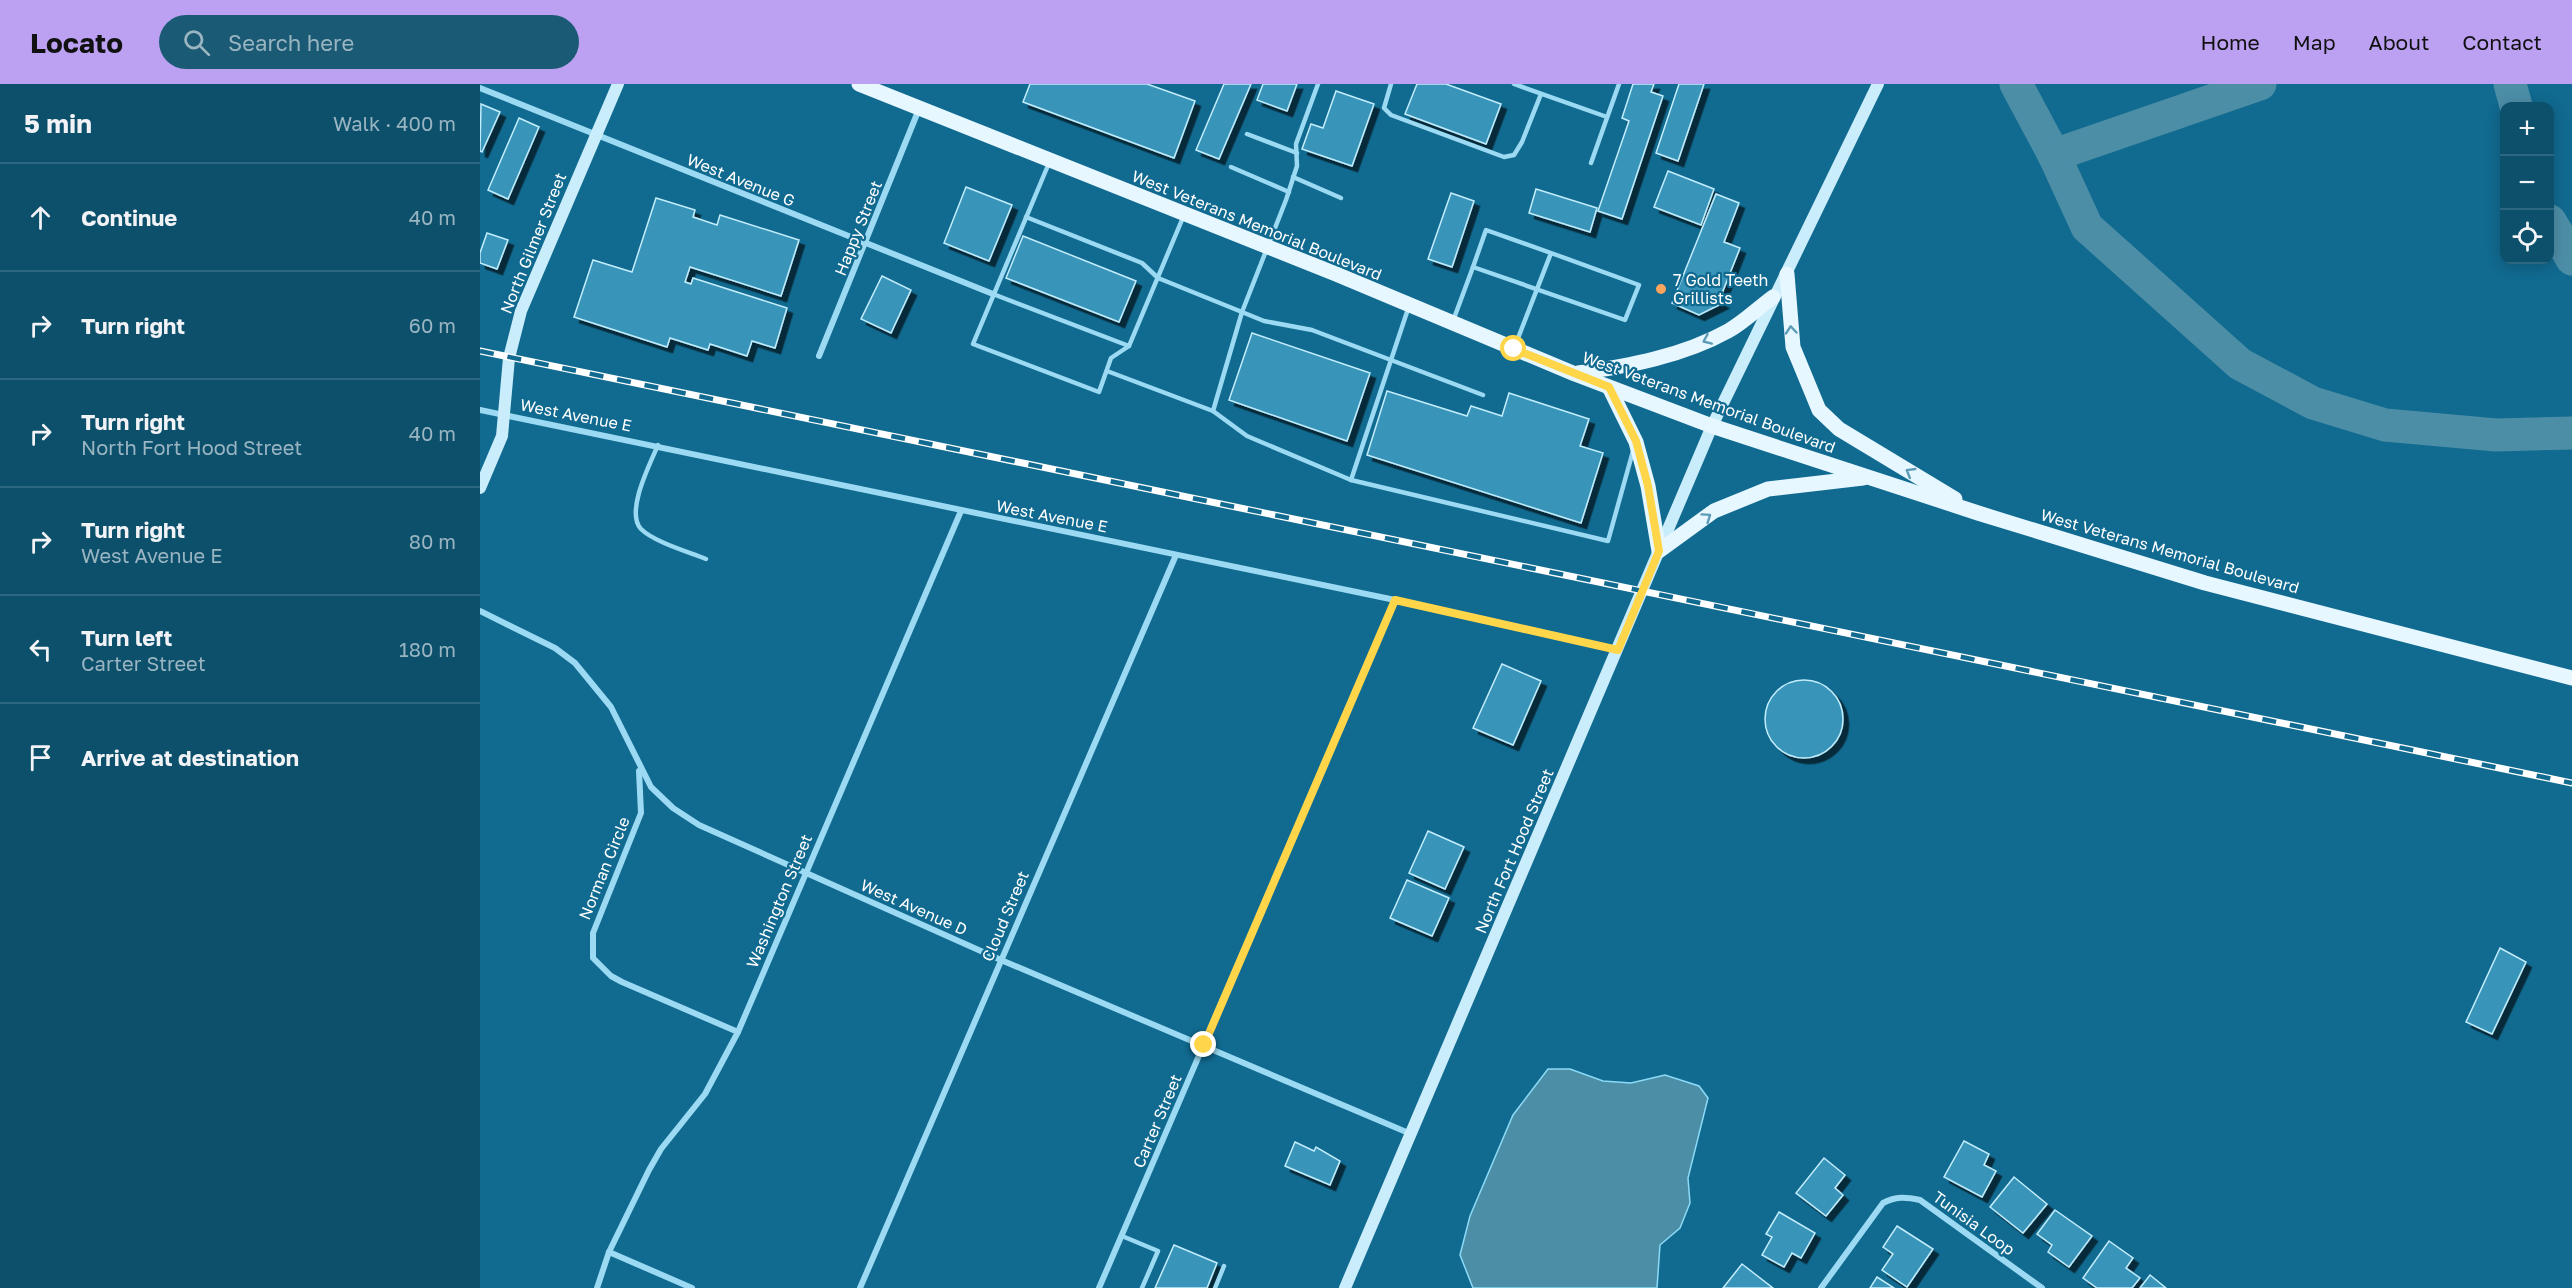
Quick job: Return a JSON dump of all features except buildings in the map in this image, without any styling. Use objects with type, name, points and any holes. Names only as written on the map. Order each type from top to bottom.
[{"type":"main road","name":"North Gilmer Street","points":[[480,488],[502,436],[509,358],[521,311],[618,84]]},
{"type":"main road","name":"West Veterans Memorial Boulevard","points":[[859,84],[1336,274],[1575,374],[1712,426],[1978,513],[2205,583],[2572,678]]},
{"type":"main road","name":"North Fort Hood Street","points":[[1345,1288],[1712,426],[1877,87]]},
{"type":"main road","points":[[1787,274],[1793,347],[1819,410],[1839,429],[1978,513]]},
{"type":"main road","points":[[1575,374],[1639,363],[1689,349],[1729,330],[1773,297]]},
{"type":"main road","points":[[1609,387],[1636,441],[1648,486],[1659,551],[1714,512],[1768,489],[1869,478]]},
{"type":"street","name":"West Avenue G","points":[[480,88],[993,294]]},
{"type":"street","name":"Happy Street","points":[[819,356],[919,108]]},
{"type":"street","name":"West Avenue E","points":[[480,410],[658,445],[961,511],[1395,600],[1618,650]]},
{"type":"street","name":"Washington Street","points":[[597,1288],[609,1252],[661,1149],[705,1094],[738,1032],[961,511]]},
{"type":"street","name":"Cloud Street","points":[[860,1288],[1176,555]]},
{"type":"street","name":"Carter Street","points":[[1099,1288],[1395,600]]},
{"type":"street","name":"West Avenue D","points":[[480,611],[555,648],[575,663],[610,708],[651,787],[673,808],[699,825],[1001,960],[1411,1134]]},
{"type":"street","name":"Norman Circle","points":[[639,767],[641,813],[593,933],[592,958],[611,976],[622,982],[738,1032]]},
{"type":"street","name":"Tunisia Loop","points":[[1821,1288],[1883,1203],[1893,1198],[1906,1197],[1920,1200],[2042,1288]]},
{"type":"street","points":[[609,1252],[692,1288]]},
{"type":"lane","points":[[1213,411],[1242,312],[1289,192],[1302,122],[1318,84]]},
{"type":"lane","points":[[1391,84],[1384,108],[1391,115],[1504,157],[1514,155],[1522,142],[1541,94]]},
{"type":"lane","points":[[1514,84],[1607,117]]},
{"type":"lane","points":[[1591,163],[1618,84]]},
{"type":"lane","points":[[1247,134],[1297,153]]},
{"type":"lane","points":[[1050,161],[973,344],[1099,392],[1111,358],[1129,346],[1184,215]]},
{"type":"lane","points":[[1231,167],[1289,192]]},
{"type":"lane","points":[[1293,177],[1341,198]]},
{"type":"lane","points":[[1026,217],[1142,263],[1158,278],[1264,321],[1312,330],[1483,395]]},
{"type":"lane","points":[[1452,324],[1486,230],[1639,285],[1625,320],[1473,267]]},
{"type":"lane","points":[[1514,349],[1551,253]]},
{"type":"lane","points":[[993,294],[1129,346]]},
{"type":"lane","points":[[1351,480],[1389,360],[1409,306]]},
{"type":"lane","points":[[1107,371],[1213,411],[1247,436],[1351,480],[1608,541],[1636,441]]},
{"type":"lane","points":[[658,445],[638,497],[634,516],[641,529],[706,559]]},
{"type":"lane","points":[[1122,1236],[1158,1251],[1142,1288]]},
{"type":"lane","points":[[1215,1288],[1224,1266]]},
{"type":"water","points":[[1548,1069],[1570,1069],[1603,1081],[1631,1083],[1665,1075],[1699,1086],[1708,1098],[1688,1178],[1690,1203],[1680,1228],[1660,1245],[1657,1288],[1473,1288],[1460,1255],[1470,1216],[1513,1115]]},
{"type":"waterway","points":[[2016,84],[2054,155],[2087,227],[2240,364],[2313,403],[2385,425],[2496,435],[2572,433]]},
{"type":"waterway","points":[[2054,155],[2260,84]]},
{"type":"waterway","points":[[2510,84],[2515,102]]},
{"type":"waterway","points":[[2554,228],[2572,259]]},
{"type":"railway","points":[[480,351],[2572,783]]},
{"type":"place","name":"7 Gold Teeth Grillists","points":[[1661,289]]},
{"type":"route","points":[[1204,1045],[1395,600],[1618,650],[1659,551],[1648,486],[1636,441],[1609,387],[1514,349]]}]
